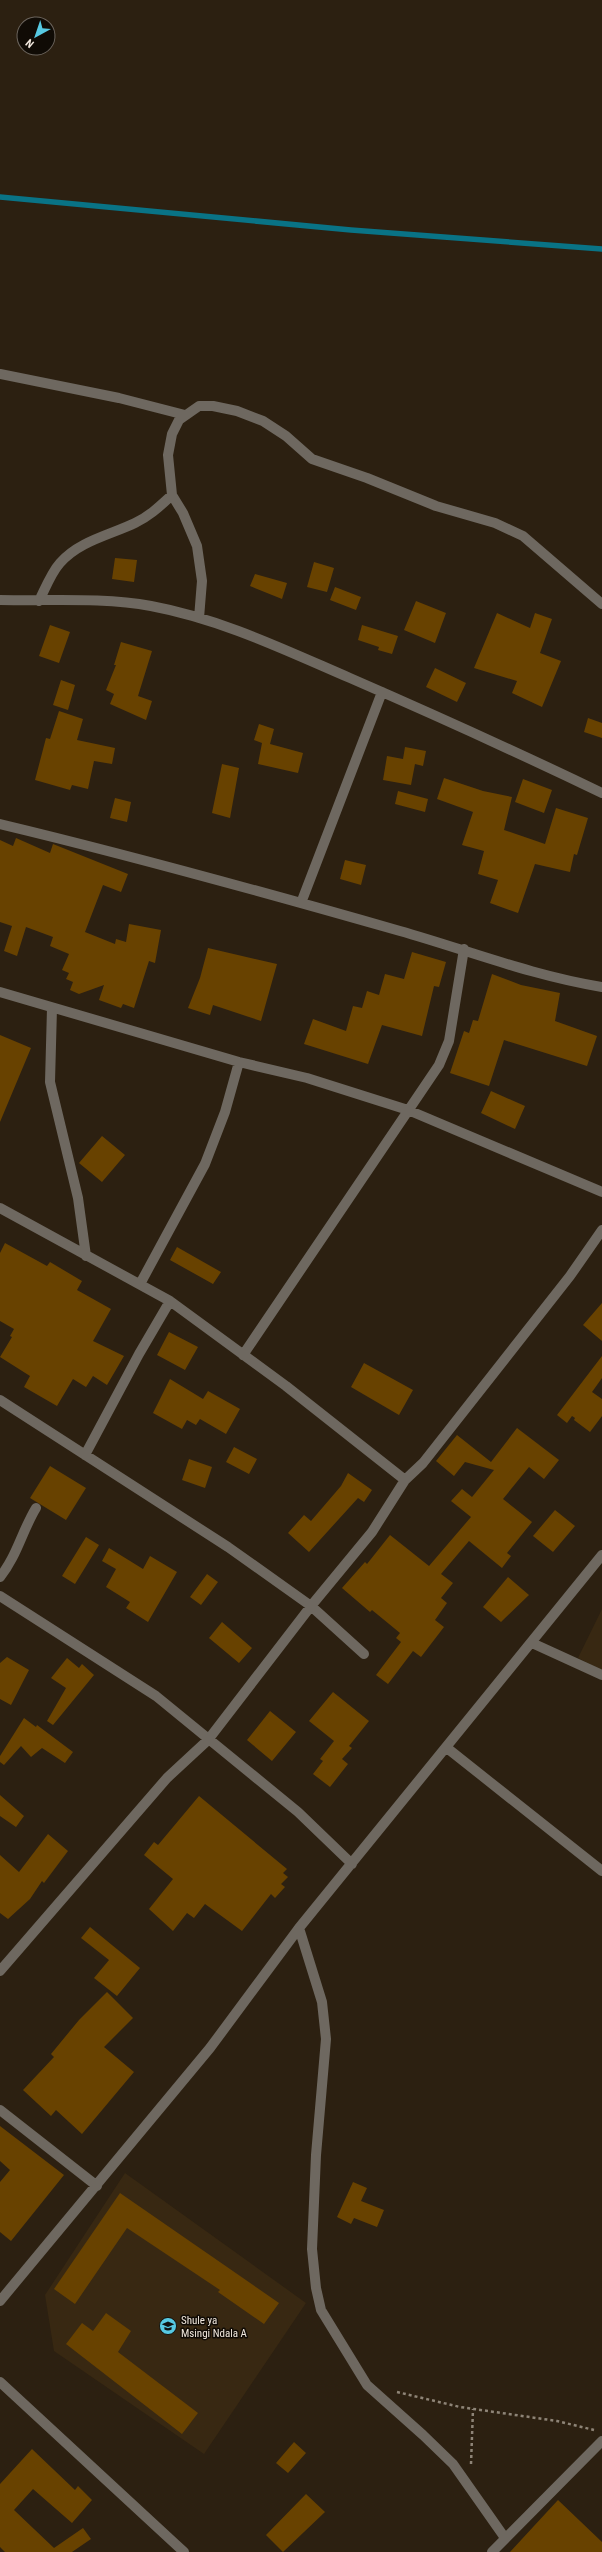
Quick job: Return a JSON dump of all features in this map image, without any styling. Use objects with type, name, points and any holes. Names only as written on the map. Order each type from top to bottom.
[{"type":"street","points":[[0,374],[119,398],[185,415]]},
{"type":"street","points":[[199,618],[202,581],[197,546],[183,513],[172,495],[168,455],[172,434],[179,420],[199,406],[213,406],[237,411],[263,421],[286,436],[312,459],[367,478],[436,506],[495,522],[523,536],[602,604]]},
{"type":"street","points":[[39,601],[59,564],[74,550],[96,538],[136,523],[154,512],[172,495]]},
{"type":"street","points":[[0,600],[120,603],[150,606],[199,618],[263,640],[496,742],[602,793]]},
{"type":"street","points":[[301,903],[382,692]]},
{"type":"street","points":[[0,824],[301,903],[464,949],[557,980],[602,988]]},
{"type":"street","points":[[243,1355],[434,1073],[449,1041],[464,949]]},
{"type":"street","points":[[0,992],[239,1062],[307,1078],[408,1110],[602,1192]]},
{"type":"street","points":[[52,1008],[50,1082],[78,1198],[86,1256]]},
{"type":"street","points":[[140,1284],[205,1164],[226,1112],[239,1062]]},
{"type":"street","points":[[0,1208],[170,1301],[348,1434],[405,1480]]},
{"type":"street","points":[[0,1972],[167,1778],[208,1740],[311,1606],[372,1532],[405,1480],[423,1463],[570,1276],[602,1230]]},
{"type":"street","points":[[85,1455],[170,1301]]},
{"type":"street","points":[[0,1400],[228,1547],[311,1606],[364,1654]]},
{"type":"street","points":[[0,1578],[15,1556],[27,1522],[36,1508]]},
{"type":"street","points":[[0,2301],[210,2048],[300,1928],[602,1555]]},
{"type":"street","points":[[0,1596],[156,1696],[298,1812],[352,1864]]},
{"type":"street","points":[[532,1643],[602,1675]]},
{"type":"street","points":[[447,1748],[602,1871]]},
{"type":"street","points":[[300,1928],[322,2002],[326,2040],[316,2155],[312,2249],[316,2288],[321,2310],[367,2385],[453,2464],[471,2488],[504,2538]]},
{"type":"street","points":[[0,2110],[97,2186]]},
{"type":"street","points":[[0,2382],[184,2552]]},
{"type":"street","points":[[492,2552],[504,2538],[598,2445],[602,2456]]},
{"type":"path","points":[[390,2390],[473,2409],[557,2421],[602,2432]]},
{"type":"path","points":[[471,2488],[473,2409]]},
{"type":"shaded area","points":[[602,1609],[602,1670],[578,1658]]},
{"type":"shaded area","points":[[125,2173],[306,2303],[204,2454],[54,2351],[45,2295]]},
{"type":"building","points":[[115,558],[137,560],[134,582],[112,579]]},
{"type":"building","points":[[314,562],[334,568],[327,592],[307,587]]},
{"type":"building","points":[[255,574],[287,583],[282,599],[250,586]]},
{"type":"building","points":[[335,587],[361,597],[356,610],[330,600]]},
{"type":"building","points":[[416,601],[446,613],[435,643],[404,630]]},
{"type":"building","points":[[497,613],[530,628],[535,613],[552,619],[540,653],[561,661],[542,707],[512,693],[517,681],[474,668]]},
{"type":"building","points":[[50,625],[70,632],[59,663],[39,656]]},
{"type":"building","points":[[362,625],[398,636],[392,654],[378,650],[379,647],[358,640]]},
{"type":"building","points":[[121,642],[152,651],[138,696],[152,701],[146,720],[110,704],[114,694],[106,690],[116,665],[114,665]]},
{"type":"building","points":[[435,668],[466,683],[457,702],[426,687]]},
{"type":"building","points":[[61,680],[75,685],[68,710],[53,705]]},
{"type":"building","points":[[59,711],[83,719],[77,740],[115,748],[112,764],[94,761],[88,789],[72,785],[70,790],[35,780],[46,738],[50,739]]},
{"type":"building","points":[[588,718],[602,723],[602,738],[584,732]]},
{"type":"building","points":[[259,724],[274,729],[270,744],[303,753],[298,773],[258,764],[262,743],[254,740]]},
{"type":"building","points":[[405,747],[426,751],[423,766],[415,764],[411,785],[383,780],[387,756],[403,759]]},
{"type":"building","points":[[222,764],[239,768],[230,818],[212,813]]},
{"type":"building","points":[[444,778],[483,791],[512,797],[504,830],[545,844],[556,808],[588,818],[577,855],[574,854],[570,872],[535,864],[518,913],[490,903],[498,880],[478,874],[484,851],[462,845],[473,812],[437,799]]},
{"type":"building","points":[[523,779],[552,790],[544,813],[515,802]]},
{"type":"building","points":[[398,791],[428,799],[425,812],[395,804]]},
{"type":"building","points":[[115,798],[131,802],[127,822],[110,818]]},
{"type":"building","points":[[16,838],[50,853],[53,844],[128,874],[121,892],[103,885],[85,932],[115,944],[116,939],[126,942],[129,924],[161,930],[155,963],[149,961],[134,1008],[123,1004],[121,1008],[99,1000],[104,985],[79,994],[70,990],[73,982],[66,979],[69,973],[62,970],[69,954],[50,946],[53,937],[26,927],[17,956],[4,951],[12,926],[0,922],[0,840],[13,846]]},
{"type":"building","points":[[345,860],[366,865],[361,885],[340,879]]},
{"type":"building","points":[[208,948],[277,964],[261,1021],[213,1005],[210,1015],[188,1008],[200,978]]},
{"type":"building","points":[[412,952],[446,962],[439,987],[434,986],[422,1036],[382,1025],[368,1064],[304,1044],[313,1019],[346,1031],[353,1006],[362,1008],[367,991],[379,995],[385,974],[404,979]]},
{"type":"building","points":[[492,974],[521,985],[560,993],[555,1021],[597,1036],[587,1066],[504,1040],[489,1086],[450,1073],[464,1031],[469,1033],[473,1020],[478,1021]]},
{"type":"building","points":[[0,1035],[31,1048],[0,1122]]},
{"type":"building","points":[[491,1091],[525,1106],[515,1129],[481,1113]]},
{"type":"building","points":[[102,1136],[125,1155],[102,1182],[79,1163]]},
{"type":"building","points":[[5,1243],[47,1266],[50,1262],[82,1281],[77,1290],[111,1309],[93,1341],[124,1356],[107,1385],[93,1376],[86,1387],[73,1379],[57,1406],[24,1387],[30,1376],[0,1357],[12,1337],[10,1336],[14,1329],[0,1321],[0,1253]]},
{"type":"building","points":[[177,1247],[221,1272],[213,1284],[170,1260]]},
{"type":"building","points":[[602,1303],[602,1341],[583,1325]]},
{"type":"building","points":[[169,1332],[198,1347],[185,1370],[157,1355]]},
{"type":"building","points":[[602,1356],[602,1378],[592,1392],[602,1399],[602,1416],[590,1432],[574,1420],[575,1418],[572,1416],[567,1423],[557,1415]]},
{"type":"building","points":[[364,1363],[413,1390],[399,1415],[351,1387]]},
{"type":"building","points":[[170,1379],[203,1399],[208,1391],[240,1409],[226,1434],[200,1419],[196,1425],[187,1420],[182,1429],[153,1413]]},
{"type":"building","points":[[517,1428],[559,1460],[544,1479],[529,1467],[503,1499],[532,1522],[507,1553],[511,1556],[502,1568],[469,1541],[441,1574],[453,1583],[441,1598],[447,1603],[435,1620],[444,1627],[421,1657],[413,1651],[388,1684],[376,1675],[401,1642],[396,1638],[400,1633],[372,1610],[370,1612],[342,1588],[365,1562],[367,1564],[390,1535],[429,1566],[471,1517],[451,1501],[462,1489],[472,1497],[494,1470],[465,1462],[454,1476],[436,1461],[457,1435],[491,1462]]},
{"type":"building","points":[[234,1447],[257,1459],[249,1474],[226,1462]]},
{"type":"building","points":[[189,1459],[212,1467],[205,1488],[182,1480]]},
{"type":"building","points":[[50,1466],[86,1488],[66,1520],[30,1498]]},
{"type":"building","points":[[348,1473],[372,1490],[364,1502],[358,1498],[309,1552],[288,1533],[304,1515],[311,1521],[341,1486]]},
{"type":"building","points":[[555,1510],[575,1526],[553,1552],[533,1536]]},
{"type":"building","points":[[86,1537],[99,1545],[75,1584],[62,1576]]},
{"type":"building","points":[[109,1548],[143,1569],[150,1556],[177,1572],[148,1622],[126,1608],[130,1602],[106,1587],[116,1569],[102,1561]]},
{"type":"building","points":[[207,1574],[218,1582],[201,1605],[190,1597]]},
{"type":"building","points":[[508,1577],[529,1595],[501,1622],[483,1607]]},
{"type":"building","points":[[222,1622],[252,1648],[239,1663],[209,1638]]},
{"type":"building","points":[[7,1657],[29,1670],[11,1705],[0,1699],[0,1663]]},
{"type":"building","points":[[67,1658],[79,1668],[82,1664],[94,1675],[53,1725],[47,1721],[66,1688],[51,1678]]},
{"type":"building","points":[[333,1692],[369,1721],[349,1746],[352,1748],[342,1759],[348,1764],[330,1787],[313,1774],[323,1761],[320,1759],[334,1741],[309,1721]]},
{"type":"building","points":[[270,1711],[296,1732],[272,1761],[247,1740]]},
{"type":"building","points":[[24,1718],[36,1727],[37,1725],[73,1752],[65,1763],[42,1748],[31,1757],[21,1746],[4,1765],[0,1762],[0,1756]]},
{"type":"building","points":[[0,1795],[24,1816],[16,1827],[0,1816]]},
{"type":"building","points":[[199,1796],[287,1869],[283,1873],[288,1877],[281,1884],[285,1887],[275,1898],[271,1894],[242,1931],[205,1904],[194,1918],[187,1913],[173,1931],[149,1909],[173,1879],[144,1855],[154,1842],[158,1845]]},
{"type":"building","points":[[48,1834],[68,1851],[44,1883],[42,1881],[30,1899],[8,1919],[0,1913],[0,1855],[19,1872]]},
{"type":"building","points":[[90,1927],[140,1968],[117,1996],[94,1978],[109,1960],[81,1938]]},
{"type":"building","points":[[107,1992],[133,2018],[104,2047],[134,2072],[82,2134],[56,2110],[51,2116],[23,2090],[54,2057],[51,2054],[79,2020]]},
{"type":"building","points":[[0,2126],[64,2175],[11,2241],[0,2232],[0,2182],[10,2170],[0,2161]]},
{"type":"building","points":[[353,2182],[367,2188],[361,2201],[384,2210],[377,2227],[354,2218],[351,2224],[337,2217]]},
{"type":"building","points":[[120,2193],[279,2303],[264,2324],[218,2292],[220,2290],[127,2228],[75,2304],[54,2289]]},
{"type":"building","points":[[106,2313],[131,2331],[118,2352],[198,2413],[182,2434],[66,2344],[82,2323],[93,2331]]},
{"type":"building","points":[[294,2442],[306,2453],[288,2473],[276,2463]]},
{"type":"building","points":[[32,2449],[75,2490],[78,2486],[92,2500],[72,2523],[33,2489],[14,2510],[54,2548],[83,2528],[91,2539],[72,2552],[5,2552],[0,2547],[0,2484]]},
{"type":"building","points":[[306,2494],[325,2512],[283,2552],[266,2535]]},
{"type":"building","points":[[558,2500],[602,2542],[602,2552],[510,2552]]},
{"type":"waterway","points":[[0,197],[351,230],[602,249]]},
{"type":"place","name":"Shule ya Msingi Ndala A","points":[[168,2326]]}]
